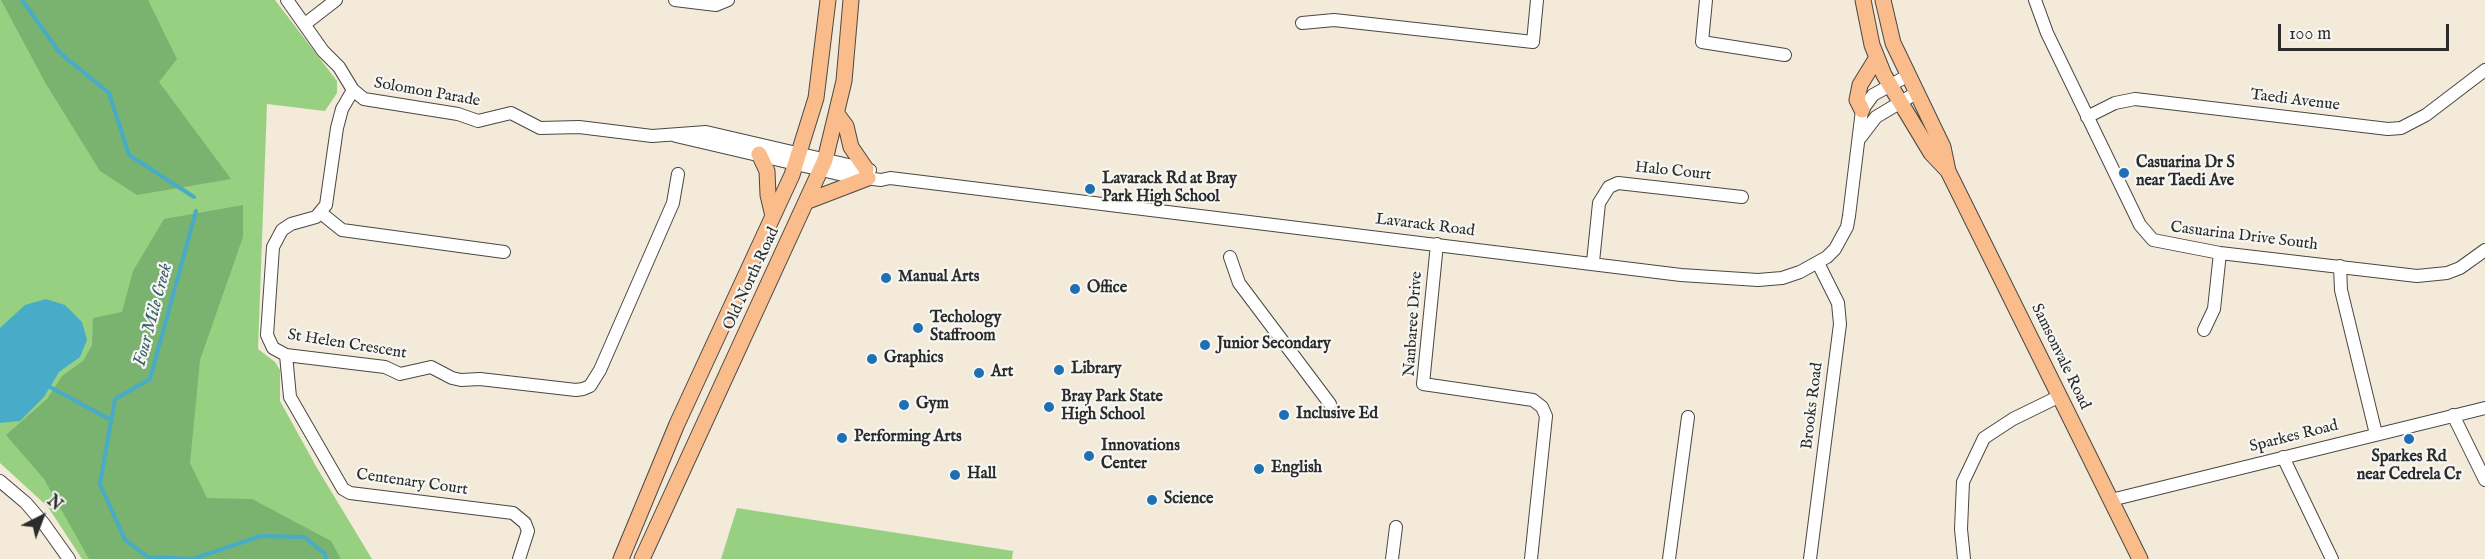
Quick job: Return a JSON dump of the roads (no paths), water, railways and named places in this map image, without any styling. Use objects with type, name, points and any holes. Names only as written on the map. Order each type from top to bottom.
[{"type":"main road","name":"Old North Road","points":[[621,559],[677,424],[798,159],[816,98],[828,0]]},
{"type":"main road","name":"Old North Road","points":[[642,559],[823,165],[837,114],[848,55],[851,0]]},
{"type":"main road","name":"Samsonvale Road","points":[[1863,0],[1876,59],[1931,153],[1948,171]]},
{"type":"main road","name":"Samsonvale Road","points":[[1884,0],[1893,43],[1943,147],[1948,171],[2140,559]]},
{"type":"main road","points":[[1862,110],[1857,100],[1858,92],[1876,59]]},
{"type":"main road","points":[[808,201],[867,174],[851,147],[846,126],[837,114]]},
{"type":"main road","points":[[759,154],[767,171],[768,195],[773,216]]},
{"type":"street","name":"Solomon Parade","points":[[288,0],[339,67],[353,90],[364,99],[458,114],[478,121],[511,113],[540,128],[579,127],[652,136],[706,132],[798,159]]},
{"type":"street","points":[[305,24],[336,0]]},
{"type":"street","points":[[675,0],[716,5],[728,0]]},
{"type":"street","points":[[1302,23],[1334,20],[1533,42],[1537,0]]},
{"type":"street","points":[[1706,0],[1702,42],[1785,55]]},
{"type":"street","name":"Casuarina Drive South","points":[[2035,0],[2047,33],[2146,235],[2163,244],[2220,253],[2417,276],[2435,275],[2460,268],[2485,250]]},
{"type":"street","name":"Taedi Avenue","points":[[2087,117],[2115,103],[2135,99],[2388,129],[2400,128],[2426,115],[2485,70]]},
{"type":"street","points":[[1862,110],[1868,100],[1907,76]]},
{"type":"street","points":[[353,90],[340,115],[326,205],[321,213],[342,230],[504,252]]},
{"type":"street","points":[[1859,139],[1871,122],[1899,101],[1916,93]]},
{"type":"street","points":[[340,115],[364,99]]},
{"type":"street","name":"Lavarack Road","points":[[798,159],[890,178],[1593,262],[1681,275],[1758,280],[1782,278],[1800,273],[1818,263],[1835,249],[1847,227],[1862,110]]},
{"type":"street","name":"Solomon Parade","points":[[676,136],[759,154],[798,159]]},
{"type":"street","name":"St Helen Crescent","points":[[321,213],[282,230],[273,246],[267,335],[273,348],[292,356],[385,367],[400,374],[431,367],[461,380],[480,379],[576,390],[590,386],[600,370],[673,203],[678,174]]},
{"type":"street","name":"Halo Court","points":[[1593,262],[1599,203],[1609,187],[1618,183],[1742,197]]},
{"type":"street","name":"Nanbaree Drive","points":[[1437,244],[1423,384],[1533,400],[1542,407],[1546,416],[1531,559]]},
{"type":"street","points":[[2204,330],[2214,309],[2220,253]]},
{"type":"street","points":[[1230,257],[1239,283],[1329,404]]},
{"type":"street","name":"Brooks Road","points":[[1810,559],[1840,324],[1839,303],[1818,263]]},
{"type":"street","points":[[2340,266],[2341,290],[2376,434]]},
{"type":"street","name":"Centenary Court","points":[[292,356],[289,379],[290,397],[336,481],[343,489],[351,494],[513,513],[525,523],[528,531],[519,559]]},
{"type":"street","points":[[1964,559],[1961,529],[1963,482],[1984,438],[2013,419],[2060,396]]},
{"type":"street","name":"Sparkes Road","points":[[2111,500],[2485,408]]},
{"type":"street","points":[[2453,416],[2485,480]]},
{"type":"street","points":[[1669,559],[1688,417]]},
{"type":"street","points":[[2283,457],[2332,559]]},
{"type":"street","points":[[0,481],[26,503],[69,559]]},
{"type":"street","points":[[1392,559],[1396,527]]},
{"type":"water","points":[[46,299],[65,305],[82,322],[87,340],[80,357],[59,372],[44,397],[20,421],[0,423],[0,328],[25,305]]},
{"type":"waterway","name":"Four Mile Creek","points":[[22,0],[60,53],[109,93],[129,155],[194,197]]},
{"type":"waterway","name":"Four Mile Creek","points":[[196,211],[150,379],[115,399],[100,484],[125,540],[148,557],[193,559],[261,536],[304,537],[325,554],[326,559]]},
{"type":"waterway","points":[[50,387],[111,420]]},
{"type":"place","name":"Casuarina Dr S near Taedi Ave","points":[[2124,173]]},
{"type":"place","name":"Lavarack Rd at Bray Park High School","points":[[1090,189]]},
{"type":"place","name":"Manual Arts","points":[[886,278]]},
{"type":"place","name":"Office","points":[[1075,289]]},
{"type":"place","name":"Techology Staffroom","points":[[918,328]]},
{"type":"place","name":"Junior Secondary","points":[[1205,345]]},
{"type":"place","name":"Graphics","points":[[872,359]]},
{"type":"place","name":"Library","points":[[1059,370]]},
{"type":"place","name":"Art","points":[[979,373]]},
{"type":"place","name":"Gym","points":[[904,405]]},
{"type":"place","name":"Bray Park State High School","points":[[1049,407]]},
{"type":"place","name":"Inclusive Ed","points":[[1284,415]]},
{"type":"place","name":"Performing Arts","points":[[842,438]]},
{"type":"place","name":"Sparkes Rd near Cedrela Cr","points":[[2409,439]]},
{"type":"place","name":"Innovations Center","points":[[1089,456]]},
{"type":"place","name":"English","points":[[1259,469]]},
{"type":"place","name":"Hall","points":[[955,475]]},
{"type":"place","name":"Science","points":[[1152,500]]}]
